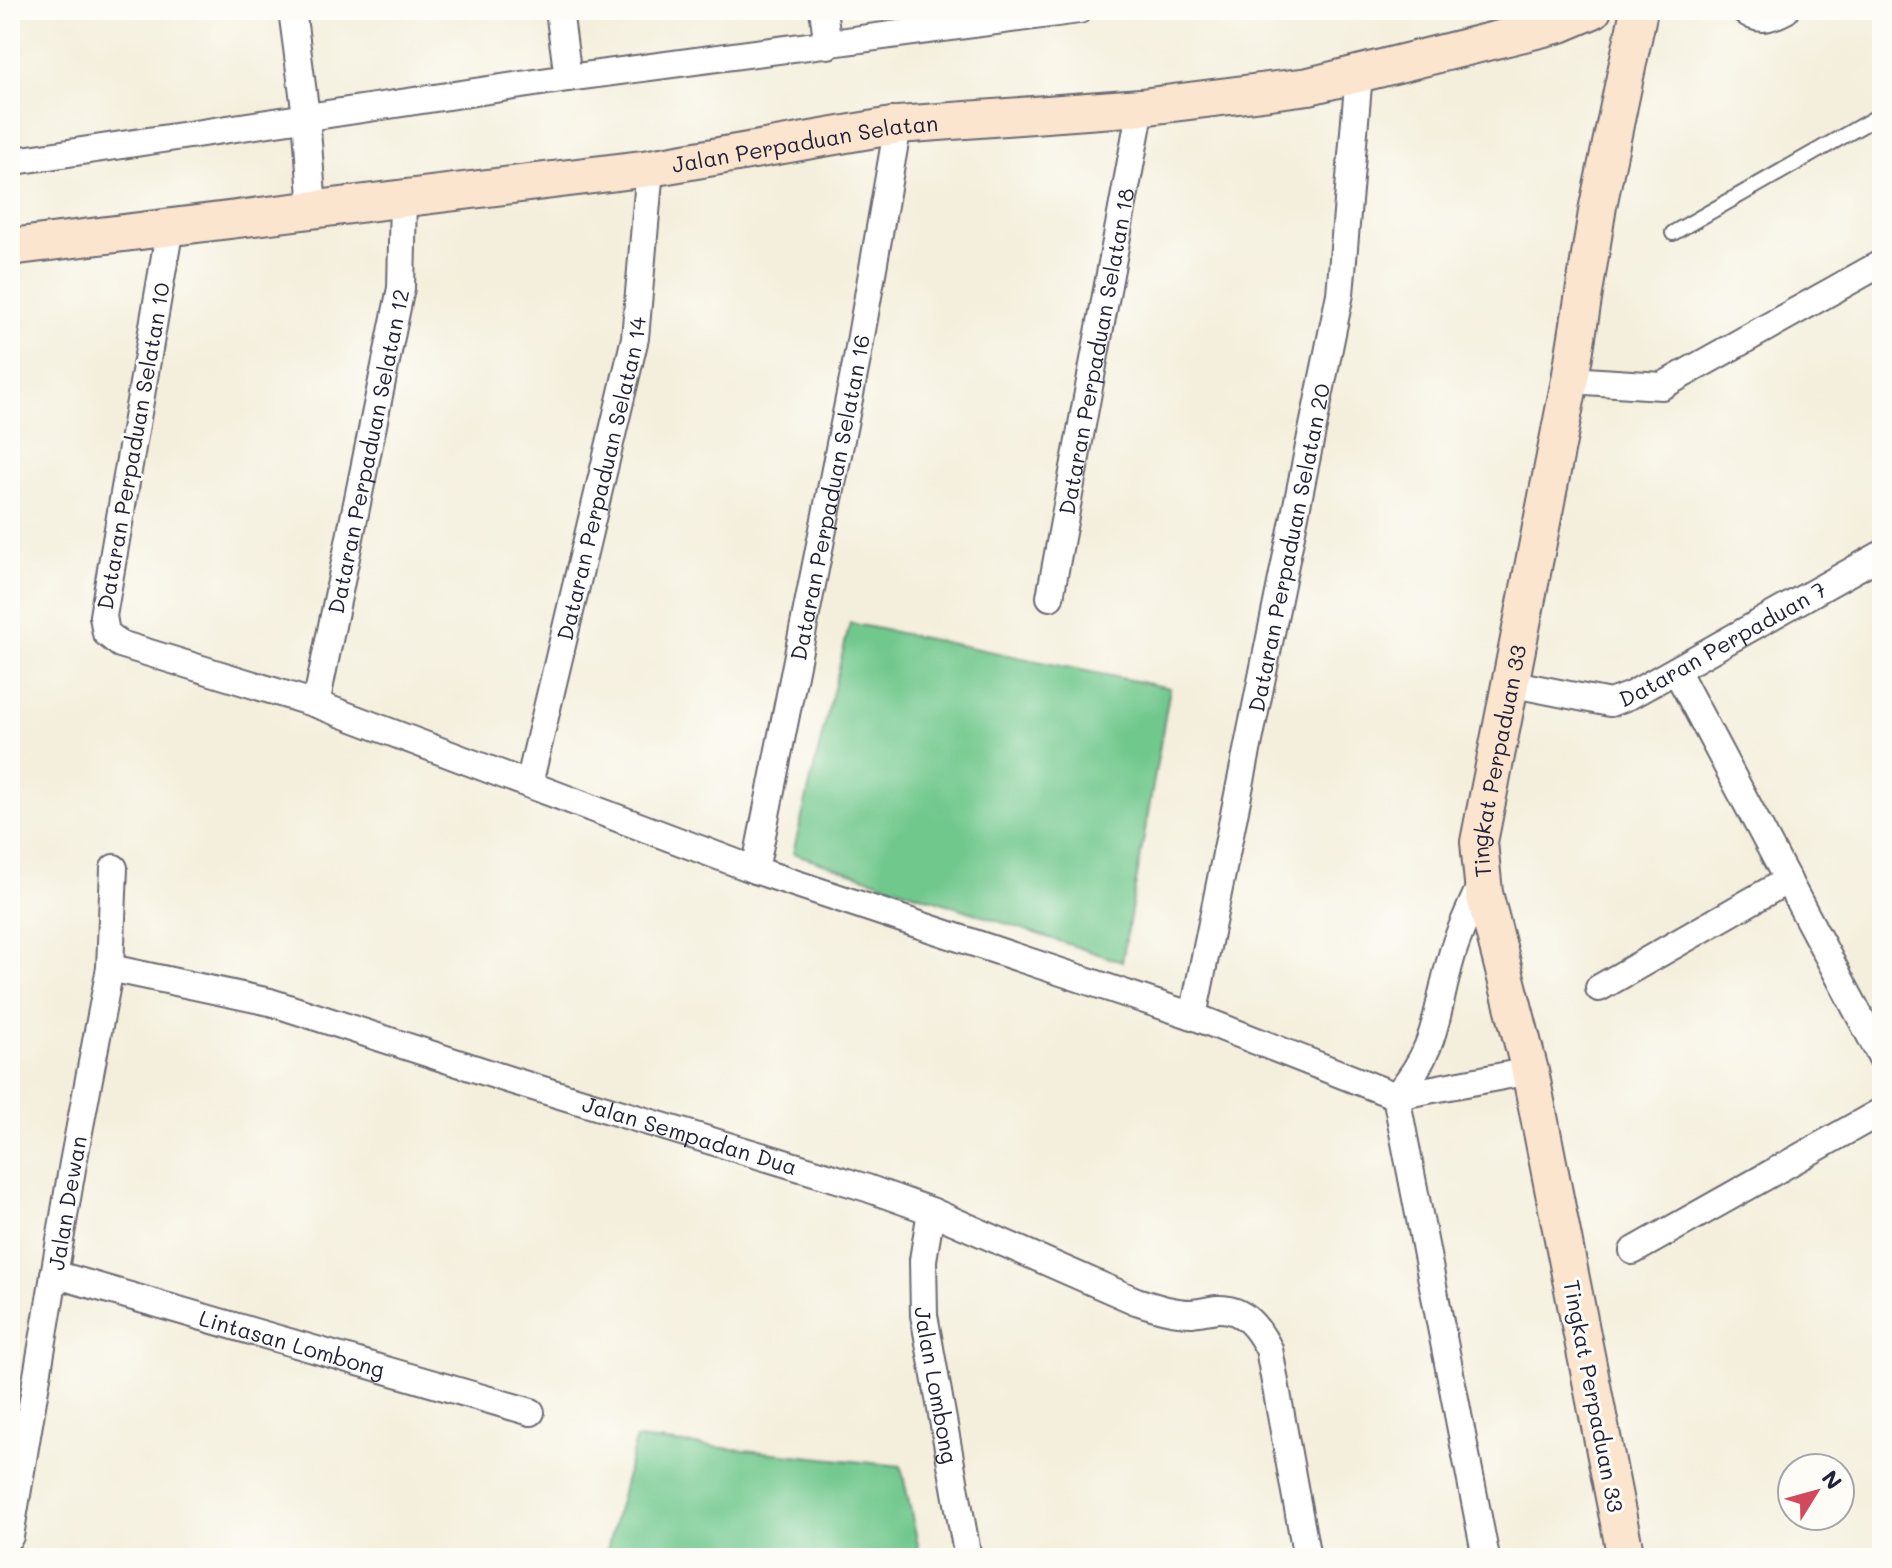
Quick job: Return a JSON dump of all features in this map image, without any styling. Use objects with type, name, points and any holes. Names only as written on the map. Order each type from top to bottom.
[{"type":"street","points":[[292,10],[306,116],[313,210]]},
{"type":"street","points":[[559,10],[568,78]]},
{"type":"street","points":[[823,10],[828,45]]},
{"type":"street","points":[[10,159],[22,160],[568,78],[1079,10]]},
{"type":"street","name":"Jalan Perpaduan Selatan","points":[[10,247],[650,168],[898,125],[1141,107],[1309,86],[1560,24],[1593,10]]},
{"type":"street","name":"Tingkat Perpaduan 33","points":[[1626,1558],[1530,1071],[1482,881],[1479,842],[1570,380],[1598,206],[1639,10]]},
{"type":"street","points":[[1744,10],[1756,18],[1765,19],[1786,10]]},
{"type":"street","name":"Dataran Perpaduan Selatan 20","points":[[1193,1016],[1340,294],[1359,74]]},
{"type":"street","name":"Dataran Perpaduan Selatan 18","points":[[1050,597],[1141,107]]},
{"type":"street","name":"Dataran Perpaduan Selatan 16","points":[[755,870],[857,359],[898,125]]},
{"type":"street","name":"Dataran Perpaduan Selatan 14","points":[[529,784],[635,338],[650,168]]},
{"type":"street","name":"Dataran Perpaduan Selatan 12","points":[[316,704],[401,288],[403,198]]},
{"type":"street","name":"Dataran Perpaduan Selatan 10","points":[[170,227],[103,625],[112,640],[133,650],[316,704]]},
{"type":"street","points":[[1570,380],[1662,386],[1882,263]]},
{"type":"street","name":"Dataran Perpaduan 7","points":[[1509,683],[1610,703],[1631,695],[1882,554]]},
{"type":"street","points":[[1676,670],[1882,1058]]},
{"type":"street","points":[[316,704],[755,870],[1193,1016],[1396,1096],[1530,1071]]},
{"type":"street","name":"Jalan Dewan","points":[[10,1536],[110,968],[114,868]]},
{"type":"street","points":[[1599,988],[1788,880]]},
{"type":"street","points":[[1396,1096],[1414,1075],[1428,1050],[1452,954],[1482,881]]},
{"type":"street","name":"Jalan Sempadan Dua","points":[[110,968],[270,1002],[510,1080],[867,1188],[931,1211],[1136,1301],[1178,1312],[1221,1309],[1240,1313],[1258,1327],[1269,1349],[1307,1558]]},
{"type":"street","points":[[1396,1096],[1486,1558]]},
{"type":"street","points":[[1633,1251],[1882,1111]]},
{"type":"street","name":"Jalan Lombong","points":[[931,1211],[923,1260],[924,1315],[968,1558]]},
{"type":"street","name":"Lintasan Lombong","points":[[54,1274],[531,1412]]},
{"type":"lane","points":[[1673,233],[1882,114]]},
{"type":"green space","points":[[850,623],[1170,688],[1122,962],[793,853]]},
{"type":"green space","points":[[636,1439],[901,1466],[921,1558],[605,1558]]}]
